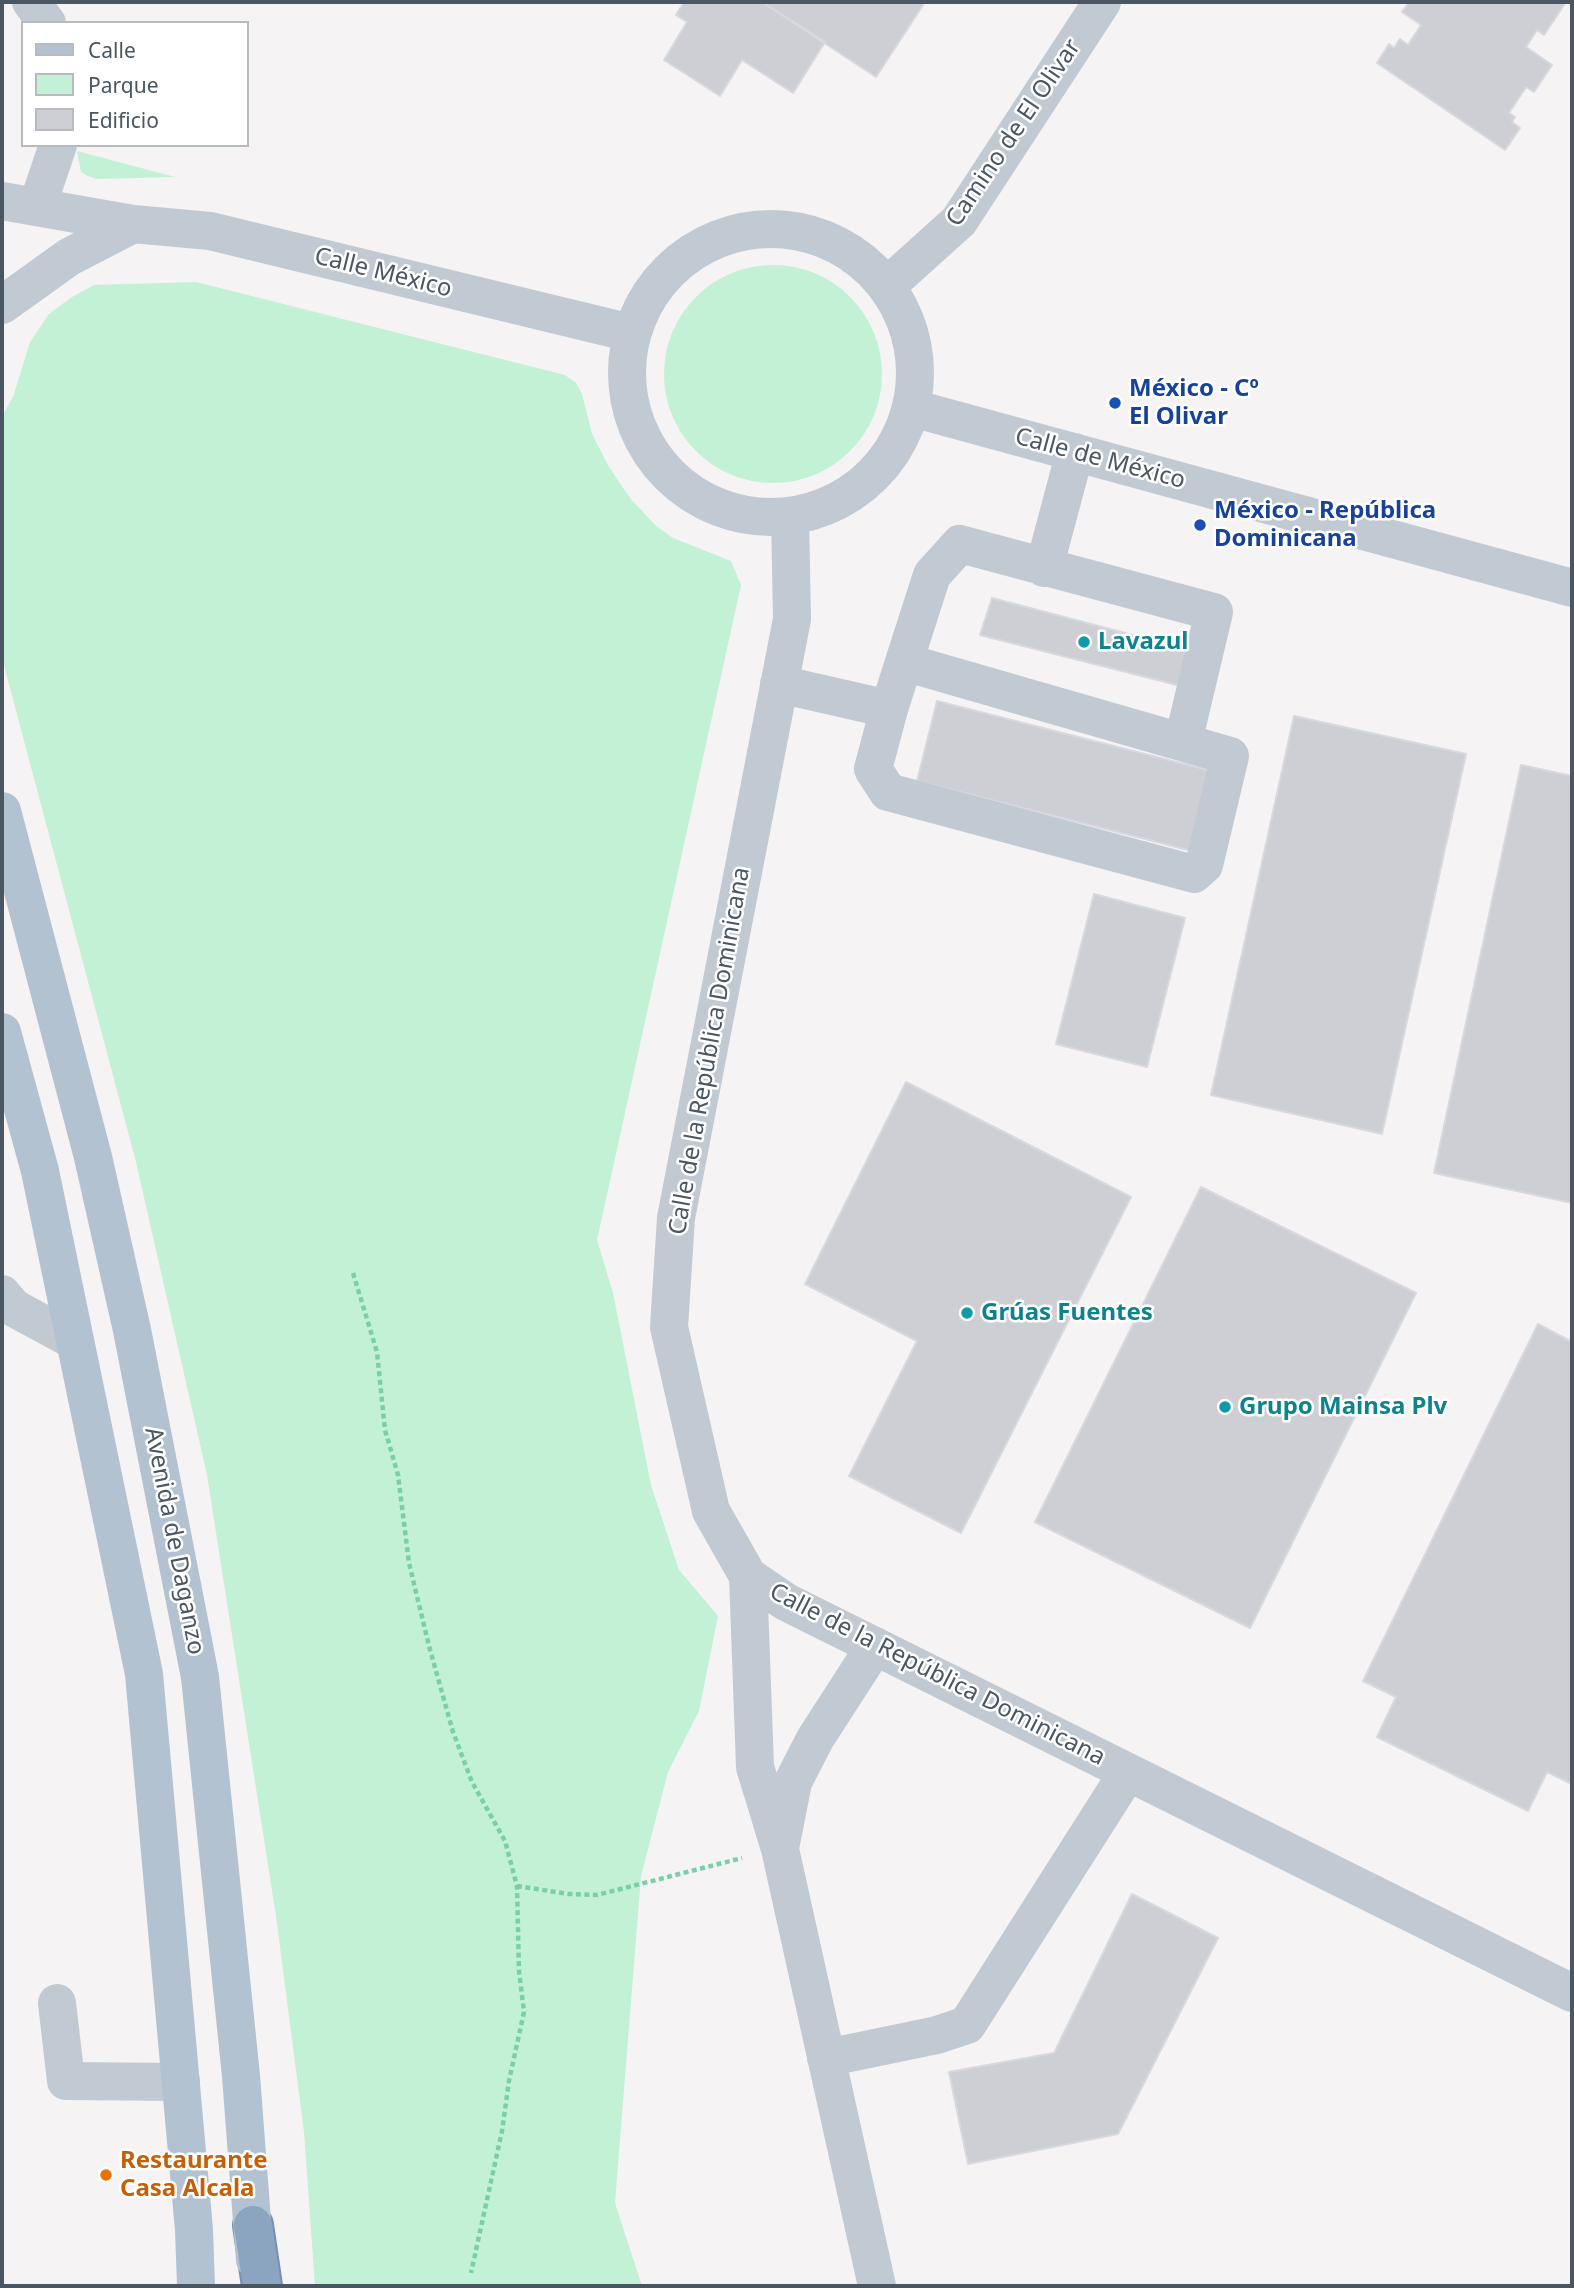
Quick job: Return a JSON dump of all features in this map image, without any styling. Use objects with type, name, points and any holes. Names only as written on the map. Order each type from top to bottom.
[{"type":"highway","points":[[253,2225],[262,2286]]},
{"type":"main road","name":"Avenida de Daganzo","points":[[2,811],[93,1157],[132,1330],[200,1677],[241,2076],[256,2286]]},
{"type":"main road","points":[[2,1032],[40,1171],[144,1674],[194,2230],[196,2286]]},
{"type":"street","points":[[31,2],[45,21]]},
{"type":"street","name":"Camino de El Olivar","points":[[887,286],[959,221],[1102,2]]},
{"type":"street","points":[[19,204],[57,147]]},
{"type":"street","name":"Calle México","points":[[19,204],[133,224],[211,231],[631,333]]},
{"type":"street","points":[[2,305],[69,257],[133,224]]},
{"type":"street","points":[[758,228],[805,231],[849,250],[887,286],[910,330],[916,373],[912,408],[895,448],[870,480],[831,505],[790,516],[747,516],[700,499],[664,470],[638,429],[626,384],[631,333],[648,295],[680,258],[725,234],[758,228]]},
{"type":"street","name":"Calle de México","points":[[912,408],[1572,588]]},
{"type":"street","points":[[1044,569],[1075,452]]},
{"type":"street","name":"Calle de la República Dominicana","points":[[790,516],[792,620],[676,1218],[669,1327],[711,1511],[748,1576],[786,1602],[1572,1993]]},
{"type":"street","points":[[904,662],[1230,756],[1204,865],[1194,874],[888,792],[873,769],[889,709],[904,662],[932,575],[960,544],[1044,569],[1214,612],[1183,742]]},
{"type":"street","points":[[779,684],[889,709]]},
{"type":"street","points":[[2,1294],[14,1308],[75,1341]]},
{"type":"street","points":[[748,1576],[755,1767],[780,1849],[877,2286]]},
{"type":"street","points":[[780,1849],[793,1782],[815,1739],[875,1646]]},
{"type":"street","points":[[826,2058],[937,2035],[967,2025],[1128,1772]]},
{"type":"street","points":[[57,2003],[66,2081],[181,2082]]},
{"type":"path","points":[[353,1273],[377,1352],[385,1430],[398,1475],[409,1563],[429,1646],[453,1732],[472,1782],[505,1841],[517,1886],[519,1971],[524,2012],[509,2081],[500,2144],[471,2273]]},
{"type":"path","points":[[517,1886],[569,1894],[597,1895],[780,1849]]},
{"type":"green space","points":[[77,151],[175,177],[97,179],[81,172]]},
{"type":"green space","points":[[773,265],[794,267],[815,274],[850,297],[873,332],[880,353],[880,395],[873,416],[850,451],[815,474],[794,481],[773,483],[752,481],[731,474],[696,451],[673,416],[666,395],[664,374],[666,353],[673,332],[696,297],[731,274],[752,267]]},
{"type":"green space","points":[[196,282],[565,375],[576,383],[582,394],[592,434],[609,467],[630,498],[656,526],[673,538],[731,561],[741,585],[597,1240],[613,1293],[651,1485],[679,1570],[718,1616],[699,1711],[668,1772],[641,1876],[615,2203],[642,2286],[315,2286],[304,2132],[276,1916],[207,1475],[136,1162],[2,658],[2,416],[13,397],[30,342],[49,314],[94,285]]},
{"type":"building","points":[[684,2],[762,2],[825,42],[793,93],[742,60],[720,96],[664,60],[687,22],[676,15]]},
{"type":"building","points":[[762,2],[925,2],[876,77]]},
{"type":"building","points":[[1409,2],[1566,2],[1544,35],[1537,30],[1526,47],[1552,65],[1534,92],[1526,87],[1509,113],[1515,117],[1512,122],[1520,128],[1505,150],[1377,63],[1389,44],[1394,48],[1400,39],[1408,45],[1421,25],[1402,12]]},
{"type":"building","name":"Lavazul","points":[[992,598],[1186,649],[1181,686],[980,635]]},
{"type":"building","points":[[937,701],[1212,771],[1192,851],[917,781]]},
{"type":"building","points":[[1294,716],[1466,754],[1382,1134],[1211,1095]]},
{"type":"building","points":[[1521,765],[1572,776],[1572,1203],[1434,1173]]},
{"type":"building","points":[[1094,894],[1185,918],[1147,1067],[1056,1044]]},
{"type":"building","name":"Grúas Fuentes","points":[[906,1082],[1131,1197],[961,1533],[849,1476],[917,1341],[805,1284]]},
{"type":"building","name":"Grupo Mainsa Plv","points":[[1201,1187],[1416,1293],[1250,1628],[1035,1522]]},
{"type":"building","points":[[1538,1324],[1572,1342],[1572,1784],[1547,1772],[1528,1811],[1377,1737],[1396,1697],[1363,1681]]},
{"type":"building","points":[[1132,1894],[1218,1938],[1118,2134],[968,2164],[949,2072],[1054,2053]]},
{"type":"place","name":"México - Cº El Olivar","points":[[1115,403]]},
{"type":"place","name":"México - República Dominicana","points":[[1200,525]]},
{"type":"place","name":"Lavazul","points":[[1084,642]]},
{"type":"place","name":"Grúas Fuentes","points":[[967,1313]]},
{"type":"place","name":"Grupo Mainsa Plv","points":[[1225,1407]]},
{"type":"place","name":"Restaurante Casa Alcala","points":[[106,2175]]}]
